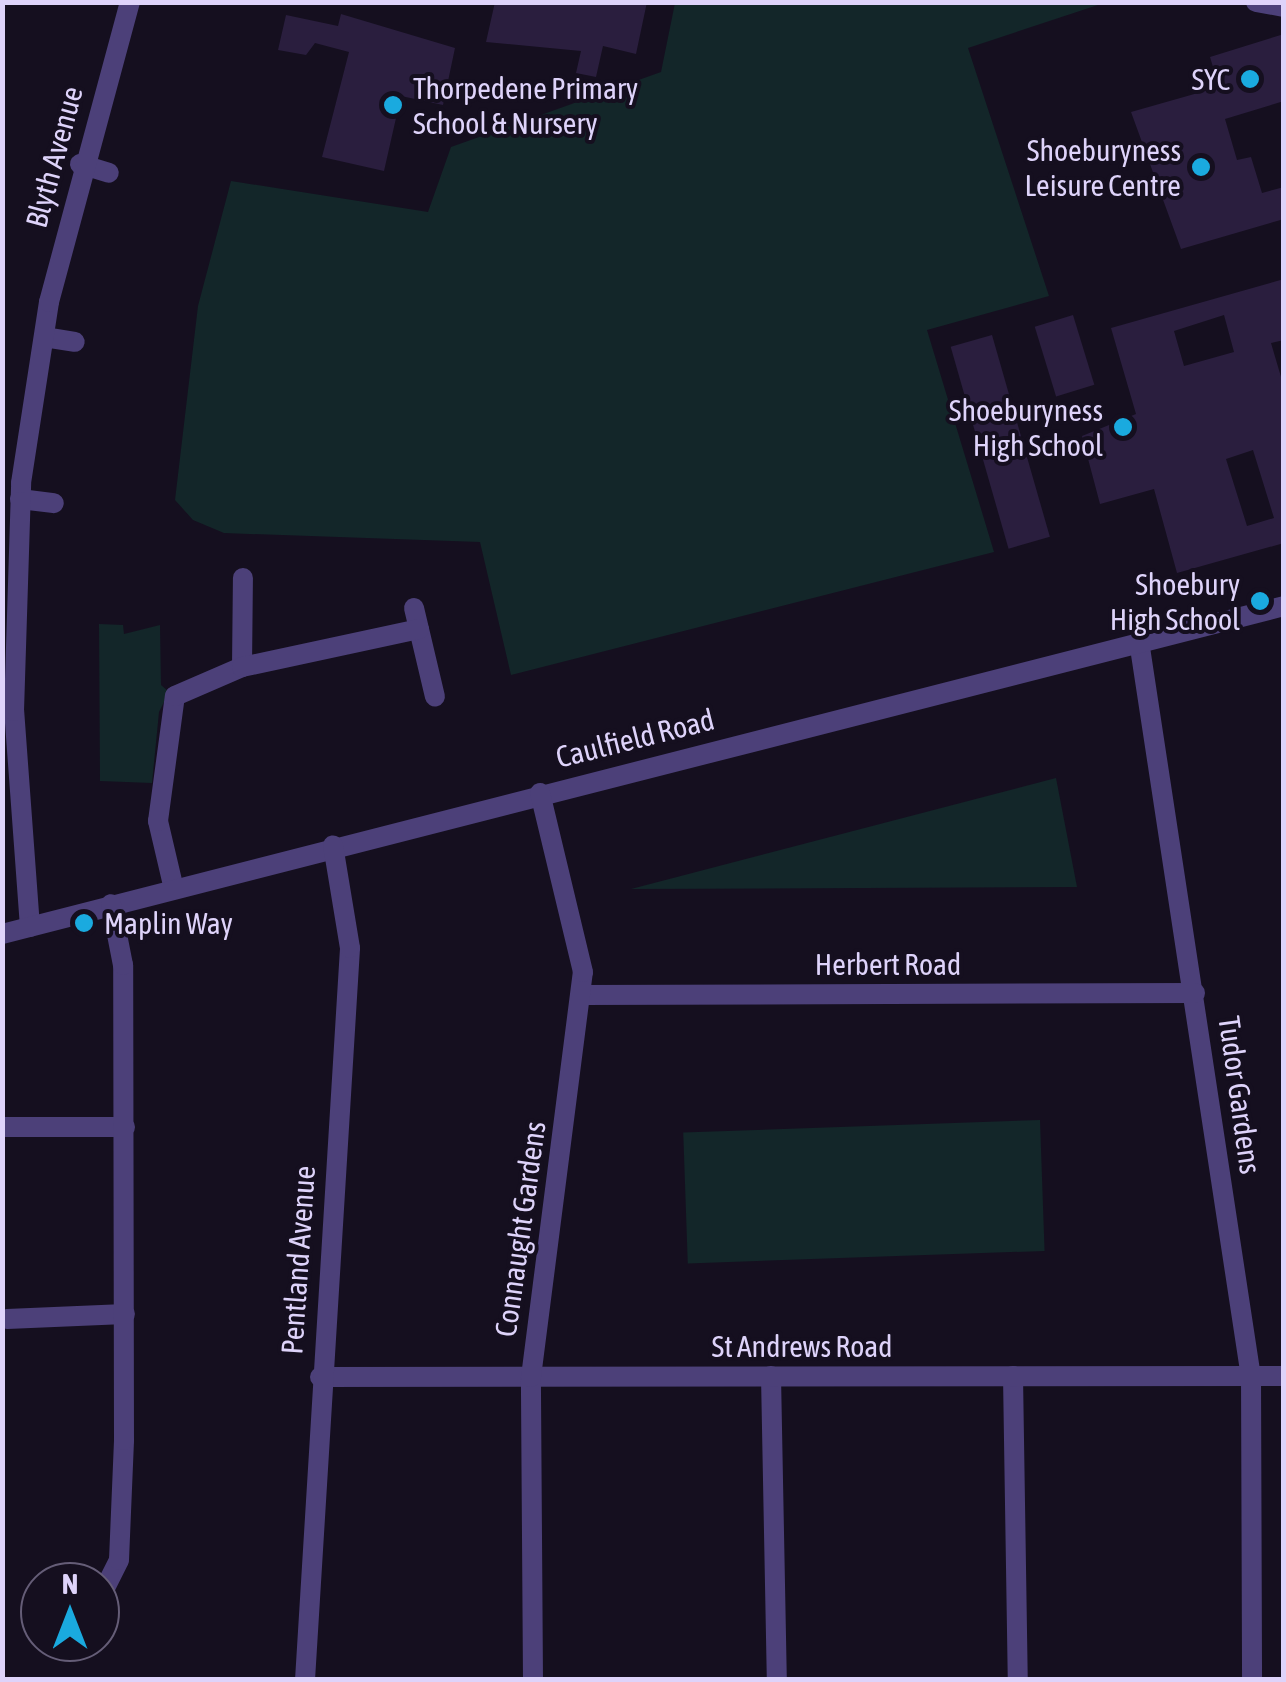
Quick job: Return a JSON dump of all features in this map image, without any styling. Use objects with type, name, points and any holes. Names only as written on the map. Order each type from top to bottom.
[{"type":"street","name":"Blyth Avenue","points":[[30,927],[14,711],[20,499],[44,337],[80,164],[130,2]]},
{"type":"street","points":[[1256,2],[1284,8]]},
{"type":"street","points":[[80,164],[109,173]]},
{"type":"street","points":[[44,337],[75,342]]},
{"type":"street","points":[[20,499],[54,504]]},
{"type":"street","points":[[242,667],[232,599],[243,578]]},
{"type":"street","name":"Caulfield Road","points":[[2,934],[174,885],[1284,606]]},
{"type":"street","points":[[174,885],[158,821],[167,707],[188,688],[242,667],[416,619],[435,698]]},
{"type":"street","name":"Tudor Gardens","points":[[1139,641],[1251,1376],[1252,1680]]},
{"type":"street","name":"Connaught Gardens","points":[[532,1680],[531,1377],[582,994],[540,793]]},
{"type":"street","name":"Pentland Avenue","points":[[305,1680],[320,1377],[350,948],[333,846]]},
{"type":"street","points":[[111,904],[123,965],[125,1127],[119,1562]]},
{"type":"street","name":"Herbert Road","points":[[582,994],[1194,993]]},
{"type":"street","points":[[2,1127],[125,1127]]},
{"type":"street","points":[[7,1319],[125,1314]]},
{"type":"street","points":[[772,1376],[777,1680]]},
{"type":"street","points":[[1013,1376],[1018,1680]]},
{"type":"street","name":"St Andrews Road","points":[[320,1377],[1284,1376]]},
{"type":"green space","points":[[675,3],[1104,3],[968,48],[1049,296],[927,330],[994,552],[511,675],[480,542],[224,533],[193,520],[175,500],[198,306],[231,181],[428,212],[451,147],[661,72]]},
{"type":"green space","points":[[99,624],[123,625],[124,634],[160,625],[161,685],[169,692],[159,712],[152,783],[100,781]]},
{"type":"green space","points":[[1056,778],[1077,887],[631,889]]},
{"type":"green space","points":[[1040,1120],[1045,1251],[688,1263],[683,1132]]},
{"type":"building","points":[[495,2],[647,2],[636,54],[603,46],[596,77],[576,73],[581,51],[486,42]]},
{"type":"building","points":[[341,14],[455,48],[443,105],[401,96],[384,171],[322,157],[349,52],[315,43],[306,55],[278,50],[286,15],[338,26]]},
{"type":"building","name":"Shoeburyness Leisure Centre","points":[[1284,34],[1284,101],[1225,119],[1237,160],[1251,157],[1262,193],[1284,187],[1284,219],[1181,249],[1131,112],[1219,87],[1210,57]]},
{"type":"building","points":[[1284,279],[1284,340],[1271,343],[1284,387],[1284,543],[1177,573],[1154,489],[1100,504],[1082,436],[1136,414],[1111,328]],"holes":[[[1224,315],[1234,352],[1184,366],[1174,331]],[[1253,450],[1274,518],[1247,526],[1226,459]]]},
{"type":"building","points":[[1073,315],[1094,385],[1056,397],[1035,327]]},
{"type":"building","points":[[992,335],[1050,537],[1009,549],[951,347]]},
{"type":"place","name":"SYC","points":[[1250,79]]},
{"type":"place","name":"Thorpedene Primary School & Nursery","points":[[393,105]]},
{"type":"place","name":"Shoeburyness Leisure Centre","points":[[1201,167]]},
{"type":"place","name":"Shoeburyness High School","points":[[1123,427]]},
{"type":"place","name":"Shoebury High School","points":[[1260,601]]},
{"type":"place","name":"Maplin Way","points":[[84,923]]}]
